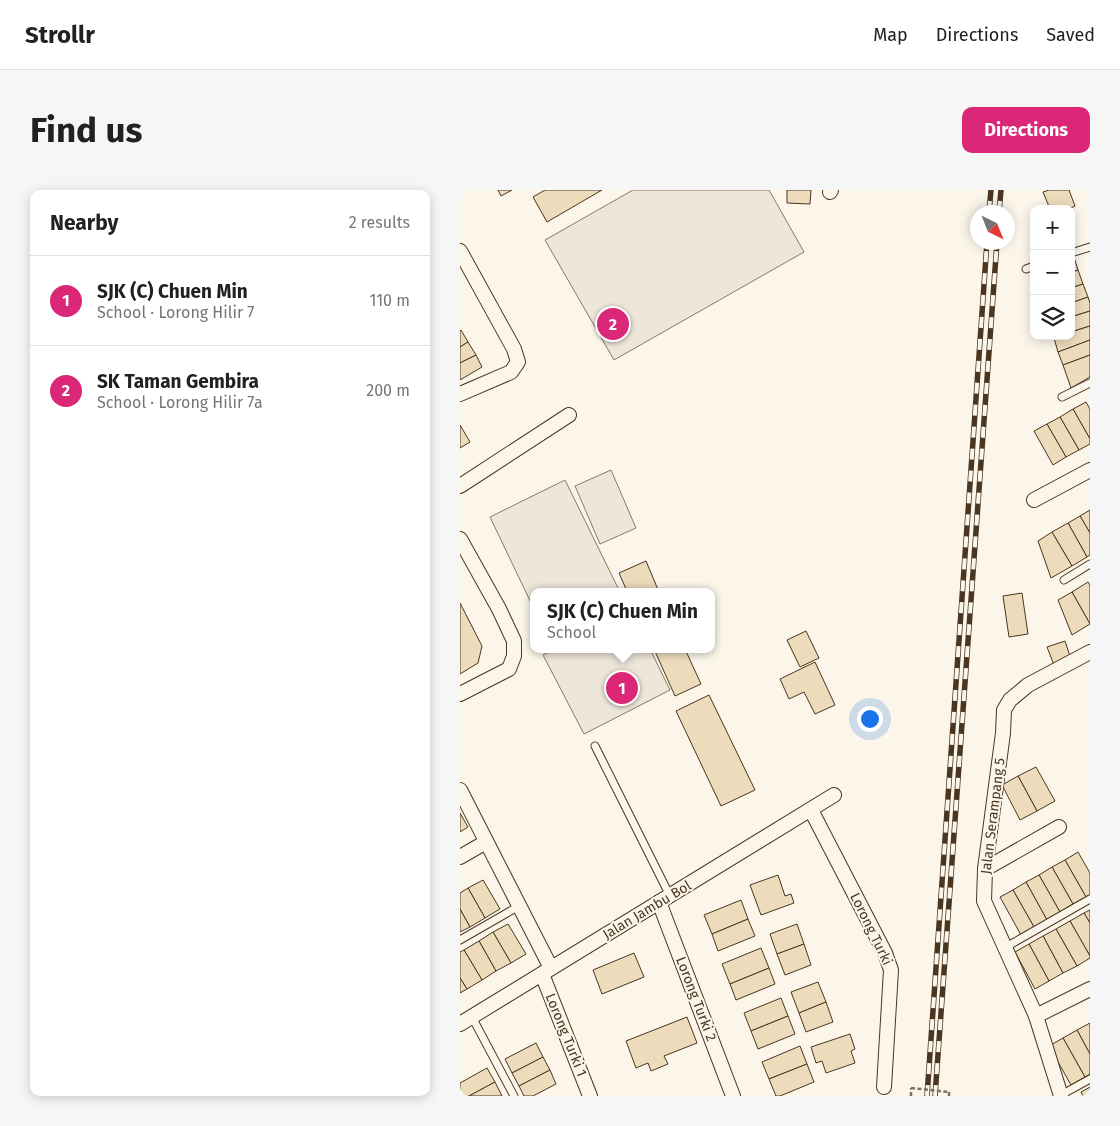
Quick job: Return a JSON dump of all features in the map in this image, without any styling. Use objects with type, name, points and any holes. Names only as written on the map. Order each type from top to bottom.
[{"type":"street","points":[[460,251],[514,349],[518,362],[511,372],[460,394]]},
{"type":"street","points":[[460,486],[569,415]]},
{"type":"street","points":[[1034,500],[1090,470]]},
{"type":"street","points":[[460,538],[514,640],[514,656],[509,668],[460,694]]},
{"type":"street","name":"Jalan Serampang 5","points":[[1061,1095],[1036,1016],[984,901],[985,870],[1003,733],[1004,710],[1010,700],[1028,685],[1090,652]]},
{"type":"street","name":"Lorong Turki 1","points":[[460,790],[519,906],[547,971],[590,1096]]},
{"type":"street","name":"Jalan Jambu Bol","points":[[466,1020],[834,795]]},
{"type":"street","name":"Lorong Turki","points":[[811,810],[885,953],[891,970],[884,1087]]},
{"type":"street","points":[[985,870],[1059,826]]},
{"type":"street","points":[[460,857],[486,842]]},
{"type":"street","name":"Lorong Turki 2","points":[[665,899],[733,1096]]},
{"type":"street","points":[[1036,1016],[1090,989]]},
{"type":"lane","points":[[1075,252],[1090,247]]},
{"type":"lane","points":[[1062,397],[1090,383]]},
{"type":"lane","points":[[1064,580],[1090,564]]},
{"type":"lane","points":[[595,746],[665,899]]},
{"type":"lane","points":[[1006,947],[1090,898]]},
{"type":"lane","points":[[460,940],[519,906]]},
{"type":"lane","points":[[466,1020],[514,1096]]},
{"type":"lane","points":[[1061,1095],[1090,1079]]},
{"type":"path","points":[[911,1096],[912,1088],[949,1092],[949,1096]]},
{"type":"shaded area","points":[[633,190],[769,190],[804,252],[614,360],[545,240]]},
{"type":"shaded area","points":[[611,470],[636,528],[600,544],[575,486]]},
{"type":"shaded area","points":[[565,480],[618,588],[530,588],[530,601],[490,517]]},
{"type":"shaded area","points":[[547,653],[652,653],[670,690],[584,734],[543,655]]},
{"type":"building","points":[[498,190],[512,190],[501,196]]},
{"type":"building","points":[[545,190],[602,190],[547,222],[533,197]]},
{"type":"building","points":[[787,190],[811,190],[810,204],[787,203]]},
{"type":"building","points":[[1049,190],[1069,190],[1075,205],[1048,205],[1043,192]]},
{"type":"building","points":[[1075,260],[1078,270],[1075,271]]},
{"type":"building","points":[[1078,270],[1083,284],[1075,287],[1075,271]]},
{"type":"building","points":[[1083,284],[1088,297],[1075,302],[1075,287]]},
{"type":"building","points":[[1088,297],[1090,311],[1075,316],[1075,302]]},
{"type":"building","points":[[1090,311],[1090,326],[1075,331],[1075,316]]},
{"type":"building","points":[[1090,326],[1090,340],[1058,352],[1055,340],[1075,340],[1075,331]]},
{"type":"building","points":[[460,331],[468,342],[460,347]]},
{"type":"building","points":[[1090,340],[1090,355],[1063,365],[1058,352]]},
{"type":"building","points":[[468,342],[476,355],[460,363],[460,347]]},
{"type":"building","points":[[476,355],[482,367],[460,380],[460,363]]},
{"type":"building","points":[[1090,355],[1090,377],[1071,388],[1063,365]]},
{"type":"building","points":[[1086,402],[1090,409],[1090,439],[1073,409]]},
{"type":"building","points":[[1073,409],[1090,439],[1090,444],[1079,450],[1060,417]]},
{"type":"building","points":[[1060,417],[1079,450],[1066,457],[1047,424]]},
{"type":"building","points":[[1047,424],[1066,457],[1053,465],[1034,431]]},
{"type":"building","points":[[460,425],[470,442],[460,448]]},
{"type":"building","points":[[1090,510],[1090,533],[1080,516]]},
{"type":"building","points":[[1080,516],[1090,533],[1090,555],[1087,557],[1068,523]]},
{"type":"building","points":[[1068,523],[1087,557],[1072,566],[1052,532]]},
{"type":"building","points":[[1052,532],[1072,566],[1051,578],[1038,541]]},
{"type":"building","points":[[646,561],[657,588],[626,588],[619,573]]},
{"type":"building","points":[[1088,582],[1090,585],[1090,624],[1072,592]]},
{"type":"building","points":[[1072,592],[1090,624],[1072,635],[1058,600]]},
{"type":"building","points":[[1022,593],[1028,634],[1009,637],[1003,596]]},
{"type":"building","points":[[460,603],[482,646],[478,663],[460,674]]},
{"type":"building","points":[[806,631],[819,658],[800,667],[787,640]]},
{"type":"building","points":[[1065,641],[1071,659],[1054,665],[1047,647]]},
{"type":"building","points":[[656,653],[687,653],[701,684],[675,696]]},
{"type":"building","points":[[815,662],[835,705],[815,714],[804,692],[789,699],[780,679]]},
{"type":"building","points":[[709,695],[755,790],[721,806],[676,711]]},
{"type":"building","points":[[1036,767],[1055,801],[1037,811],[1018,776]]},
{"type":"building","points":[[1018,776],[1037,811],[1020,820],[1002,785]]},
{"type":"building","points":[[460,813],[468,827],[460,832]]},
{"type":"building","points":[[1078,852],[1090,873],[1090,895],[1086,897],[1065,860]]},
{"type":"building","points":[[1065,860],[1086,897],[1073,904],[1052,867]]},
{"type":"building","points":[[1052,867],[1073,904],[1060,912],[1039,875]]},
{"type":"building","points":[[778,875],[785,896],[791,894],[794,903],[761,915],[750,885]]},
{"type":"building","points":[[1039,875],[1060,912],[1047,920],[1026,882]]},
{"type":"building","points":[[483,880],[500,909],[485,918],[468,888]]},
{"type":"building","points":[[1026,882],[1047,920],[1034,927],[1013,890]]},
{"type":"building","points":[[468,888],[485,918],[470,927],[460,909],[460,893]]},
{"type":"building","points":[[1013,890],[1034,927],[1021,935],[1000,897]]},
{"type":"building","points":[[741,900],[748,919],[712,934],[704,915]]},
{"type":"building","points":[[460,909],[470,927],[460,932]]},
{"type":"building","points":[[1090,910],[1090,923],[1084,913]]},
{"type":"building","points":[[1084,913],[1090,923],[1090,956],[1070,921]]},
{"type":"building","points":[[748,919],[755,936],[718,951],[712,934]]},
{"type":"building","points":[[1070,921],[1090,956],[1090,958],[1077,966],[1056,929]]},
{"type":"building","points":[[508,924],[526,954],[511,963],[493,932]]},
{"type":"building","points":[[797,924],[804,944],[777,954],[770,934]]},
{"type":"building","points":[[1056,929],[1077,966],[1063,973],[1043,936]]},
{"type":"building","points":[[493,932],[511,963],[496,971],[479,941]]},
{"type":"building","points":[[1043,936],[1063,973],[1049,981],[1029,944]]},
{"type":"building","points":[[479,941],[496,971],[482,980],[464,950]]},
{"type":"building","points":[[804,944],[811,965],[785,975],[777,954]]},
{"type":"building","points":[[1029,944],[1049,981],[1035,989],[1015,952]]},
{"type":"building","points":[[761,948],[769,968],[730,984],[722,964]]},
{"type":"building","points":[[464,950],[482,980],[467,989],[460,978],[460,952]]},
{"type":"building","points":[[634,953],[644,977],[602,994],[593,970]]},
{"type":"building","points":[[769,968],[775,984],[736,1000],[730,984]]},
{"type":"building","points":[[460,978],[467,989],[460,993]]},
{"type":"building","points":[[818,982],[826,1002],[799,1013],[791,992]]},
{"type":"building","points":[[781,998],[788,1016],[751,1031],[744,1013]]},
{"type":"building","points":[[826,1002],[833,1022],[806,1032],[799,1013]]},
{"type":"building","points":[[788,1016],[795,1034],[758,1049],[751,1031]]},
{"type":"building","points":[[687,1017],[697,1043],[664,1056],[668,1064],[651,1071],[648,1063],[636,1068],[626,1041]]},
{"type":"building","points":[[1090,1023],[1090,1054],[1077,1030]]},
{"type":"building","points":[[1077,1030],[1090,1054],[1090,1074],[1085,1077],[1063,1038]]},
{"type":"building","points":[[850,1034],[855,1049],[851,1051],[855,1063],[826,1073],[822,1061],[816,1063],[811,1047]]},
{"type":"building","points":[[1063,1038],[1085,1077],[1071,1085],[1049,1046]]},
{"type":"building","points":[[536,1043],[543,1057],[512,1073],[505,1059]]},
{"type":"building","points":[[800,1046],[807,1064],[769,1079],[762,1062]]},
{"type":"building","points":[[543,1057],[550,1070],[519,1086],[512,1073]]},
{"type":"building","points":[[807,1064],[814,1082],[776,1096],[769,1079]]},
{"type":"building","points":[[487,1068],[495,1082],[469,1096],[462,1096],[460,1083]]},
{"type":"building","points":[[550,1070],[556,1084],[533,1096],[524,1096],[519,1086]]},
{"type":"building","points":[[495,1082],[502,1096],[469,1096]]},
{"type":"building","points":[[1090,1087],[1090,1096],[1083,1096],[1081,1092]]},
{"type":"railway","points":[[990,205],[991,190]]},
{"type":"railway","points":[[1000,205],[1001,190]]},
{"type":"railway","points":[[927,1096],[986,250]]},
{"type":"railway","points":[[935,1096],[996,250]]},
{"type":"place","name":"SK Taman Gembira","points":[[613,324]]},
{"type":"place","name":"SJK (C) Chuen Min","points":[[622,688]]}]
